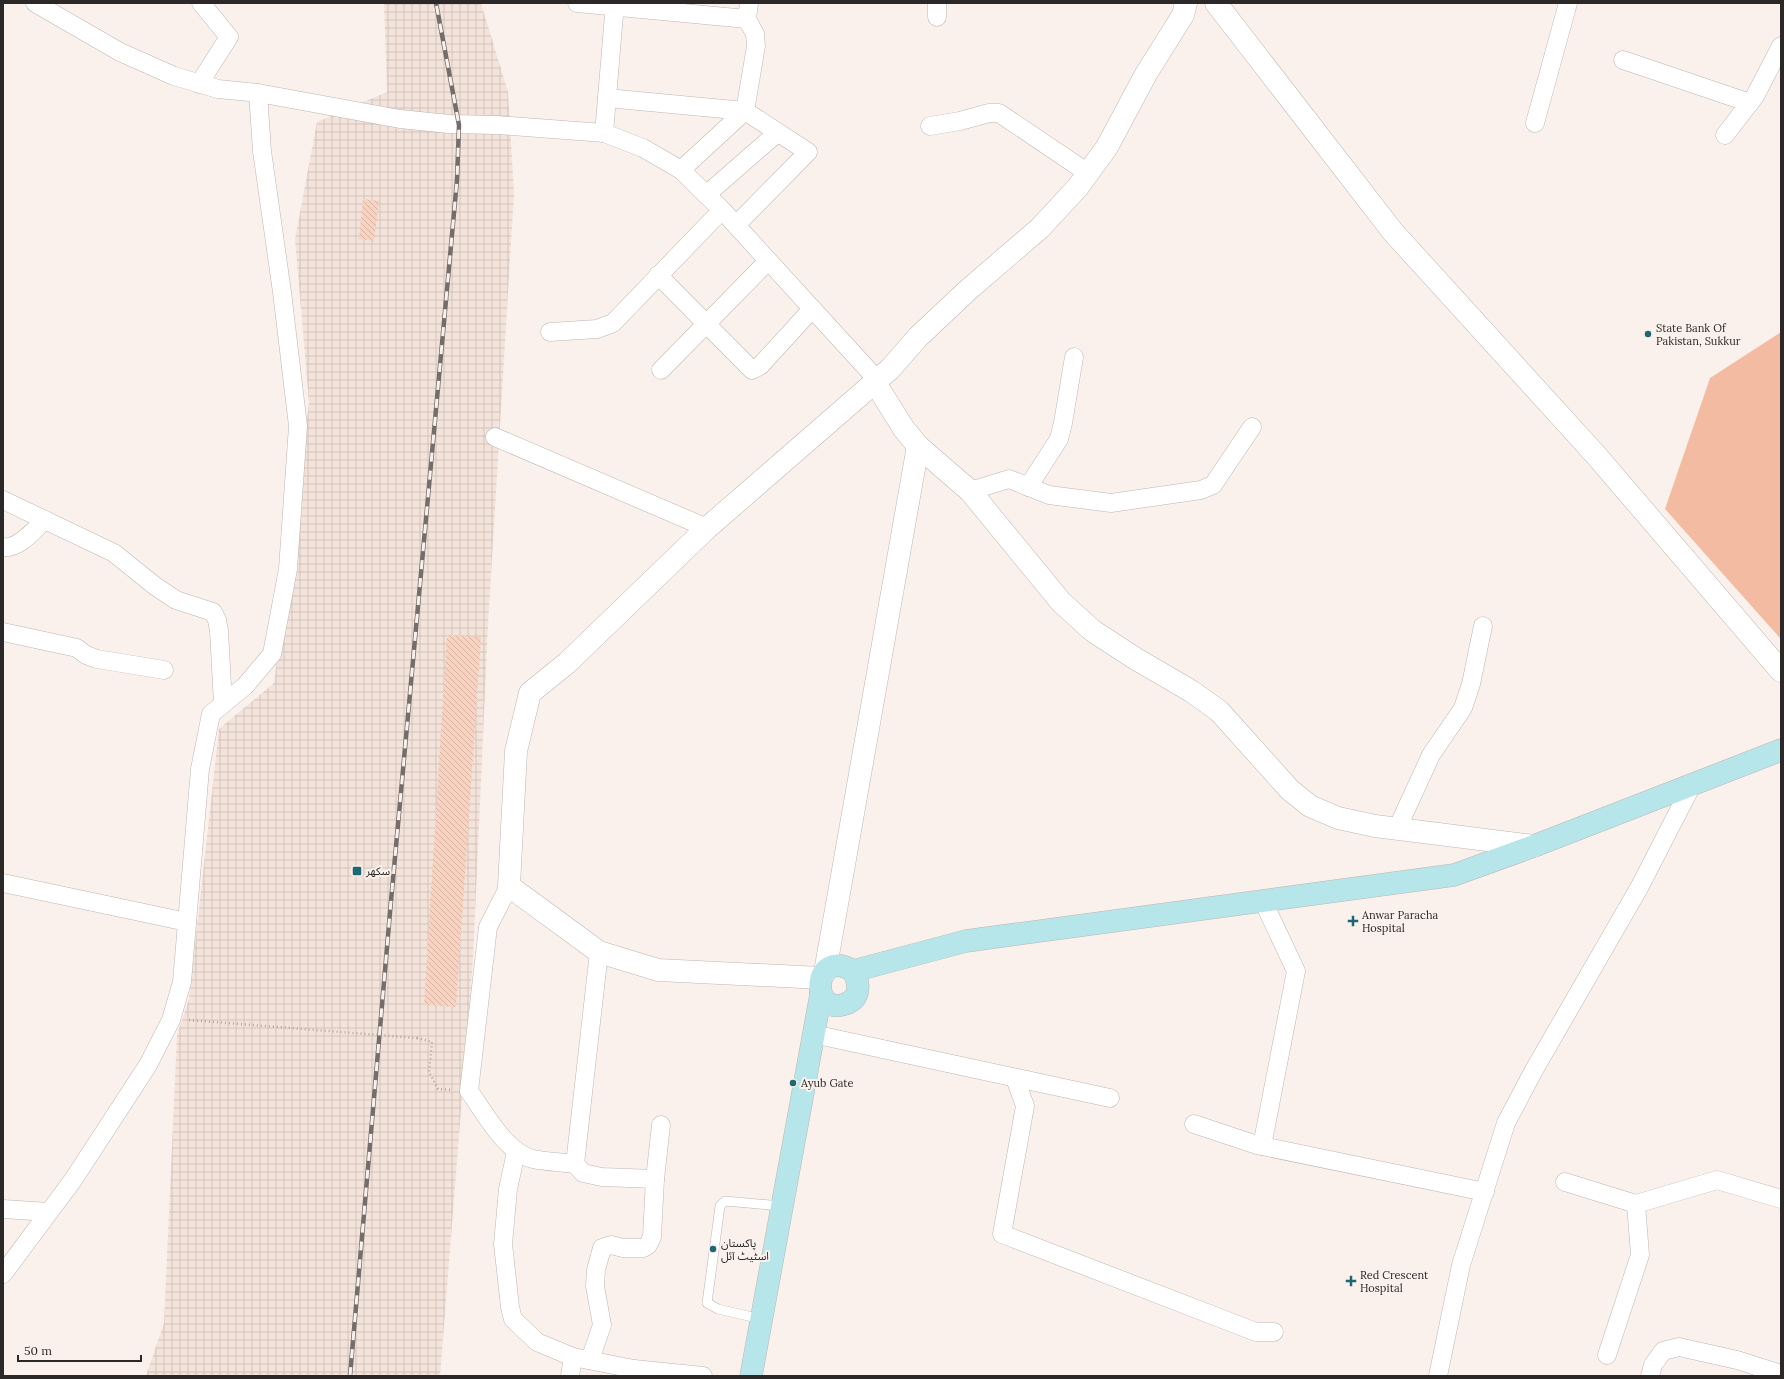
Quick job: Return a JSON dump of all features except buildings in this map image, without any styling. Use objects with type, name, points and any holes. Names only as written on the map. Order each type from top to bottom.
[{"type":"main road","points":[[853,971],[966,941],[1454,875],[1534,846],[1781,750]]},
{"type":"main road","points":[[751,1376],[822,981],[831,967],[846,967],[853,971],[857,978],[859,985],[858,993],[853,1000],[847,1004],[839,1006],[832,1004],[825,1000],[822,981]]},
{"type":"street","points":[[35,3],[120,52],[174,76],[218,89],[258,93],[400,119],[449,124],[497,125],[604,133],[643,148],[680,170],[736,225],[871,373],[874,381],[904,429],[918,446],[970,492],[1061,602],[1093,631],[1136,660],[1191,691],[1219,711],[1290,790],[1310,806],[1338,818],[1375,826],[1534,846]]},
{"type":"street","points":[[199,84],[229,37],[201,3]]},
{"type":"street","points":[[577,3],[748,11],[755,34],[756,46],[745,111],[680,170]]},
{"type":"street","points":[[576,1164],[532,1159],[516,1152],[483,1112],[469,1091],[488,927],[509,886],[516,751],[530,693],[567,663],[707,528],[874,381],[890,369],[918,337],[968,290],[1040,228],[1078,187],[1107,147],[1146,74],[1183,15],[1186,3]]},
{"type":"street","points":[[1216,3],[1393,232],[1595,454],[1781,671]]},
{"type":"street","points":[[1535,123],[1568,3]]},
{"type":"street","points":[[604,133],[615,5]]},
{"type":"street","points":[[1725,136],[1755,96],[1781,46]]},
{"type":"street","points":[[1623,60],[1750,103]]},
{"type":"street","points":[[3,1274],[73,1180],[148,1065],[171,1020],[182,982],[200,769],[211,714],[245,686],[272,654],[288,569],[298,426],[282,292],[262,151],[258,93]]},
{"type":"street","points":[[607,98],[745,111],[808,152],[736,225]]},
{"type":"street","points":[[930,126],[960,121],[990,113],[999,113],[1088,173]]},
{"type":"street","points":[[706,195],[778,133]]},
{"type":"street","points":[[550,332],[596,329],[613,323],[722,210]]},
{"type":"street","points":[[661,370],[768,261]]},
{"type":"street","points":[[658,276],[752,370],[760,366],[812,309]]},
{"type":"street","points":[[1028,487],[1059,439],[1064,423],[1074,357]]},
{"type":"street","points":[[970,492],[1009,479],[1049,495],[1111,503],[1201,490],[1213,485],[1252,427]]},
{"type":"street","points":[[495,437],[707,528]]},
{"type":"street","points":[[509,886],[599,952],[658,970],[822,981],[918,446]]},
{"type":"street","points":[[3,500],[114,553],[155,586],[176,600],[213,612],[217,620],[219,631],[223,704]]},
{"type":"street","points":[[3,548],[18,544],[45,520]]},
{"type":"street","points":[[1397,829],[1431,755],[1462,708],[1471,684],[1483,626]]},
{"type":"street","points":[[3,632],[77,648],[86,656],[97,659],[164,670]]},
{"type":"street","points":[[1438,1376],[1461,1265],[1506,1123],[1534,1070],[1639,888],[1692,785]]},
{"type":"street","points":[[3,883],[188,922]]},
{"type":"street","points":[[1262,1146],[1296,971],[1263,901]]},
{"type":"street","points":[[599,952],[576,1164],[583,1173],[602,1177],[655,1178]]},
{"type":"street","points":[[813,1034],[1110,1098]]},
{"type":"street","points":[[1015,1078],[1025,1106],[1002,1234],[1256,1332],[1274,1332]]},
{"type":"street","points":[[1194,1124],[1262,1146],[1485,1192]]},
{"type":"street","points":[[590,1360],[602,1325],[595,1286],[596,1270],[602,1248],[610,1245],[623,1248],[643,1248],[648,1245],[652,1237],[655,1178],[661,1125]]},
{"type":"street","points":[[516,1152],[508,1189],[503,1244],[510,1307],[513,1319],[537,1342],[573,1357],[634,1372],[698,1376]]},
{"type":"street","points":[[1565,1182],[1636,1204],[1717,1180],[1781,1199]]},
{"type":"street","points":[[1607,1355],[1640,1254],[1636,1204]]},
{"type":"street","points":[[3,1209],[49,1212]]},
{"type":"street","points":[[1650,1376],[1653,1365],[1663,1352],[1679,1347],[1737,1360],[1751,1370],[1781,1374]]},
{"type":"street","points":[[570,1376],[573,1357]]},
{"type":"lane","points":[[761,1319],[718,1310],[707,1303],[720,1206],[725,1201],[782,1206]]},
{"type":"path","points":[[189,1020],[417,1038],[432,1042],[429,1072],[438,1089],[469,1091]]},
{"type":"shaded area","points":[[384,3],[481,3],[508,92],[514,193],[488,625],[473,959],[440,1376],[146,1376],[164,1323],[177,1035],[189,999],[219,729],[274,683],[309,403],[295,239],[317,122],[387,92]]},
{"type":"shaded area","points":[[1781,332],[1781,639],[1665,509],[1710,378]]},
{"type":"railway","points":[[350,1376],[391,901],[457,180],[459,125],[436,3]]},
{"type":"place","name":"State Bank Of Pakistan, Sukkur","points":[[1648,334]]},
{"type":"place","name":"سكهر","points":[[357,871]]},
{"type":"place","name":"Anwar Paracha Hospital","points":[[1353,921]]},
{"type":"place","name":"Ayub Gate","points":[[793,1083]]},
{"type":"place","name":"پاکستان اسٹیٹ آئل","points":[[713,1249]]},
{"type":"place","name":"Red Crescent Hospital","points":[[1351,1281]]}]
